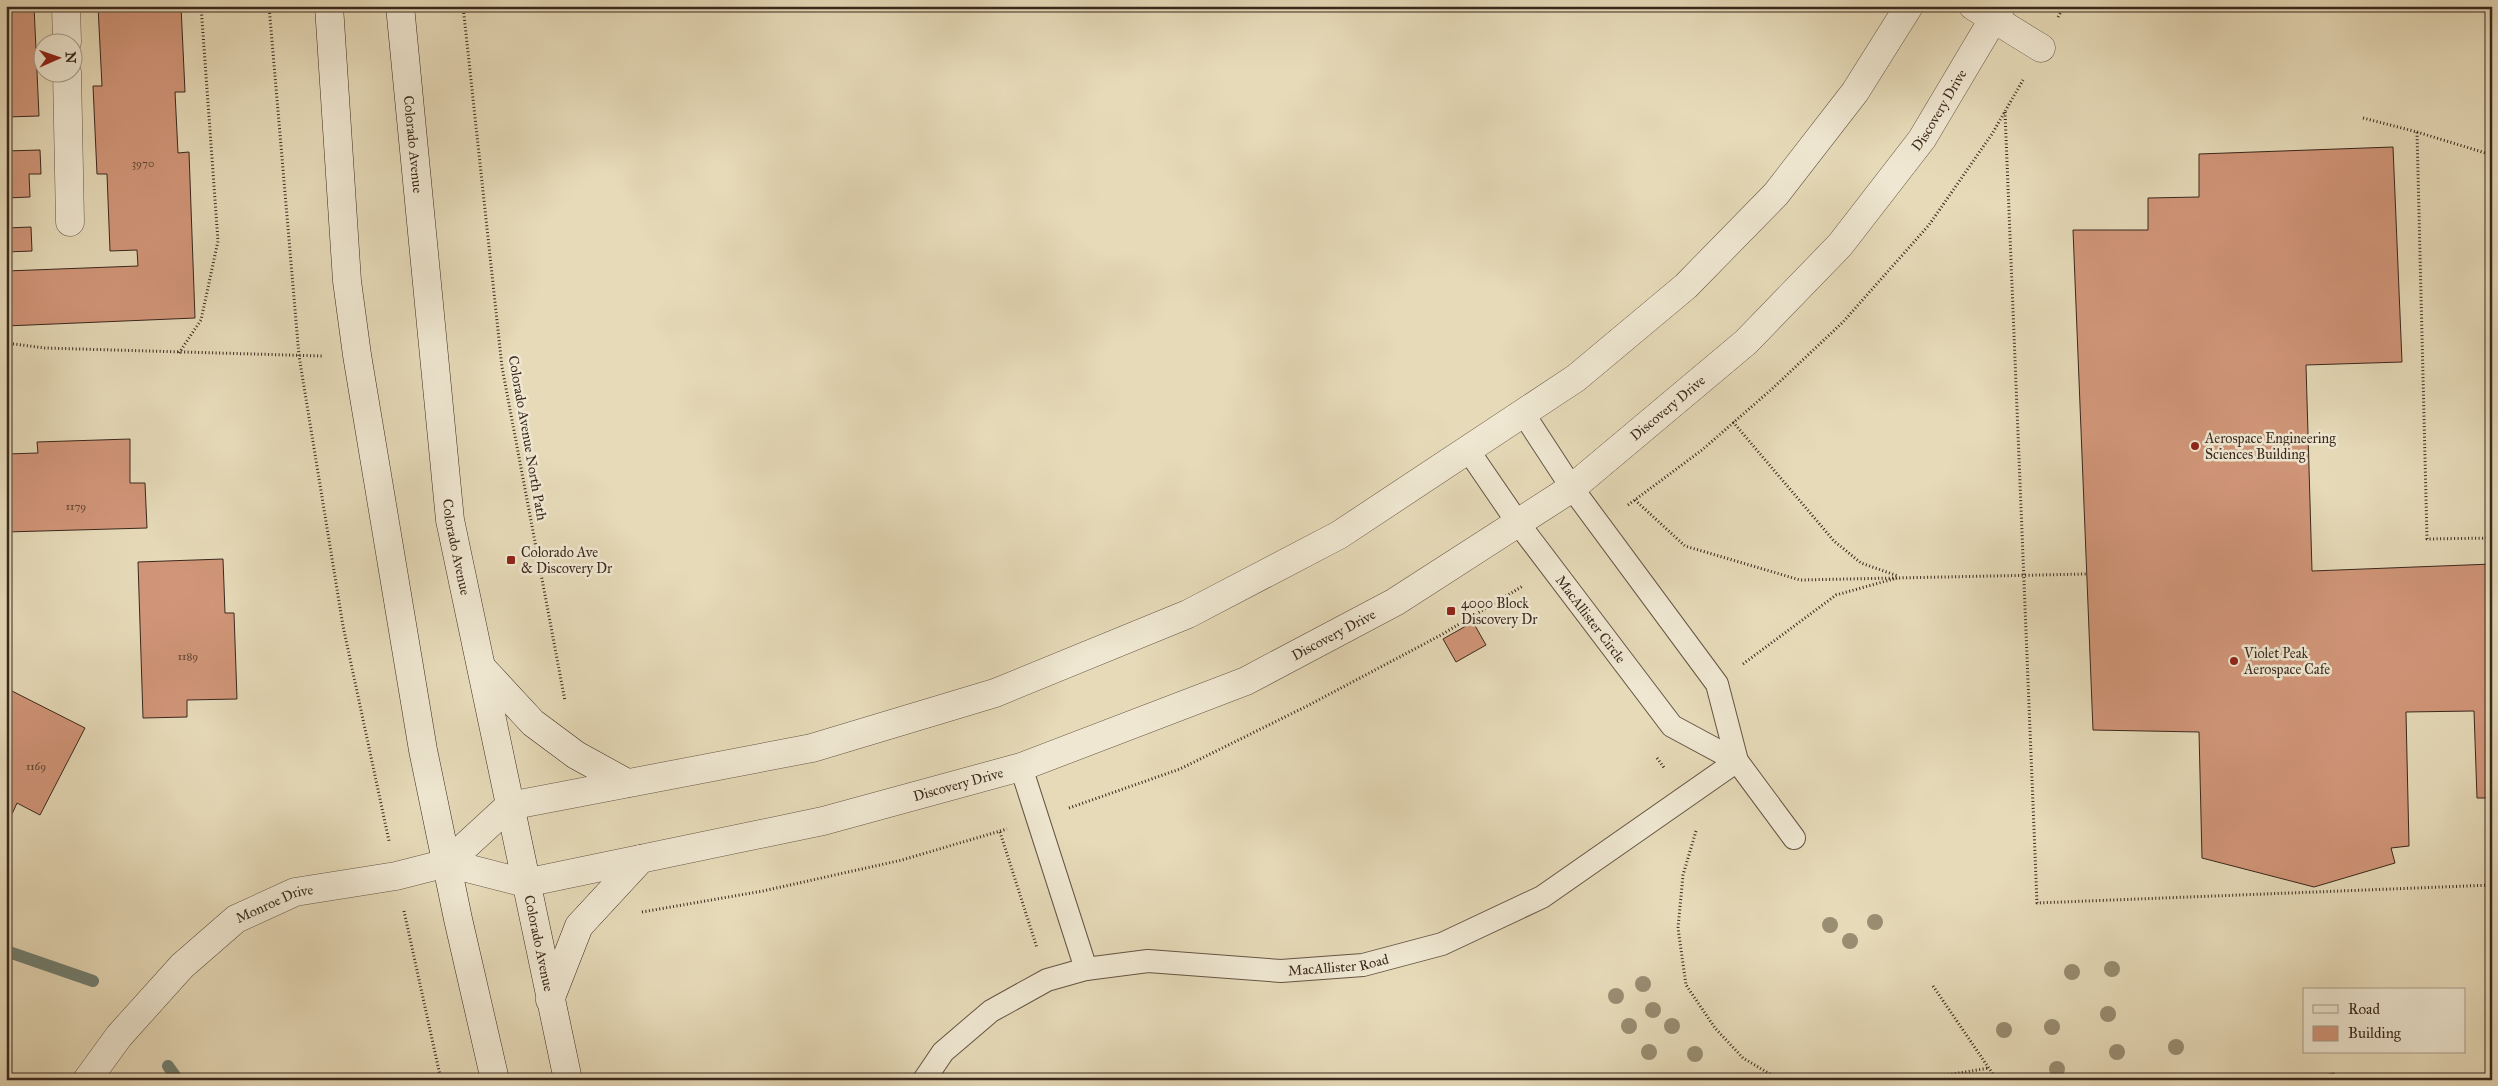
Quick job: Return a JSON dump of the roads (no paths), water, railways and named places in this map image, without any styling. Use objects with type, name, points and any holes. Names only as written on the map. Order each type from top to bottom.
[{"type":"street","points":[[66,6],[66,32]]},
{"type":"street","points":[[329,6],[347,280],[357,355],[423,750],[495,1080]]},
{"type":"street","name":"Colorado Avenue","points":[[400,6],[450,520],[568,1080]]},
{"type":"street","points":[[509,806],[812,748],[995,693],[1196,610],[1339,536],[1576,378],[1686,286],[1776,194],[1855,92],[1909,6]]},
{"type":"street","points":[[1990,11],[2041,48]]},
{"type":"street","name":"Discovery Drive","points":[[447,863],[525,883],[823,821],[1021,767],[1246,681],[1394,602],[1572,488],[1746,342],[1840,245],[1922,139],[1990,11]]},
{"type":"street","points":[[67,82],[70,222]]},
{"type":"street","points":[[482,668],[533,723],[576,755],[627,783]]},
{"type":"street","name":"Monroe Drive","points":[[87,1080],[119,1036],[176,973],[236,919],[295,892],[396,876],[447,863],[509,806]]},
{"type":"street","points":[[550,1000],[579,926],[641,859]]},
{"type":"lane","name":"MacAllister Circle","points":[[1523,413],[1572,488],[1717,684],[1737,761],[1794,838]]},
{"type":"lane","name":"MacAllister Circle","points":[[1468,450],[1518,523],[1672,726],[1737,761]]},
{"type":"lane","name":"MacAllister Road","points":[[924,1080],[944,1052],[991,1011],[1047,980],[1086,969],[1148,961],[1280,971],[1363,965],[1442,944],[1542,896],[1737,761]]},
{"type":"lane","points":[[1021,767],[1086,969]]},
{"type":"waterway","points":[[6,951],[93,981]]},
{"type":"waterway","points":[[168,1066],[178,1080]]},
{"type":"place","name":"Aerospace Engineering Sciences Building","points":[[2195,446]]},
{"type":"place","name":"Colorado Ave & Discovery Dr","points":[[511,560]]},
{"type":"place","name":"4000 Block Discovery Dr","points":[[1451,611]]},
{"type":"place","name":"Violet Peak Aerospace Cafe","points":[[2234,661]]}]
